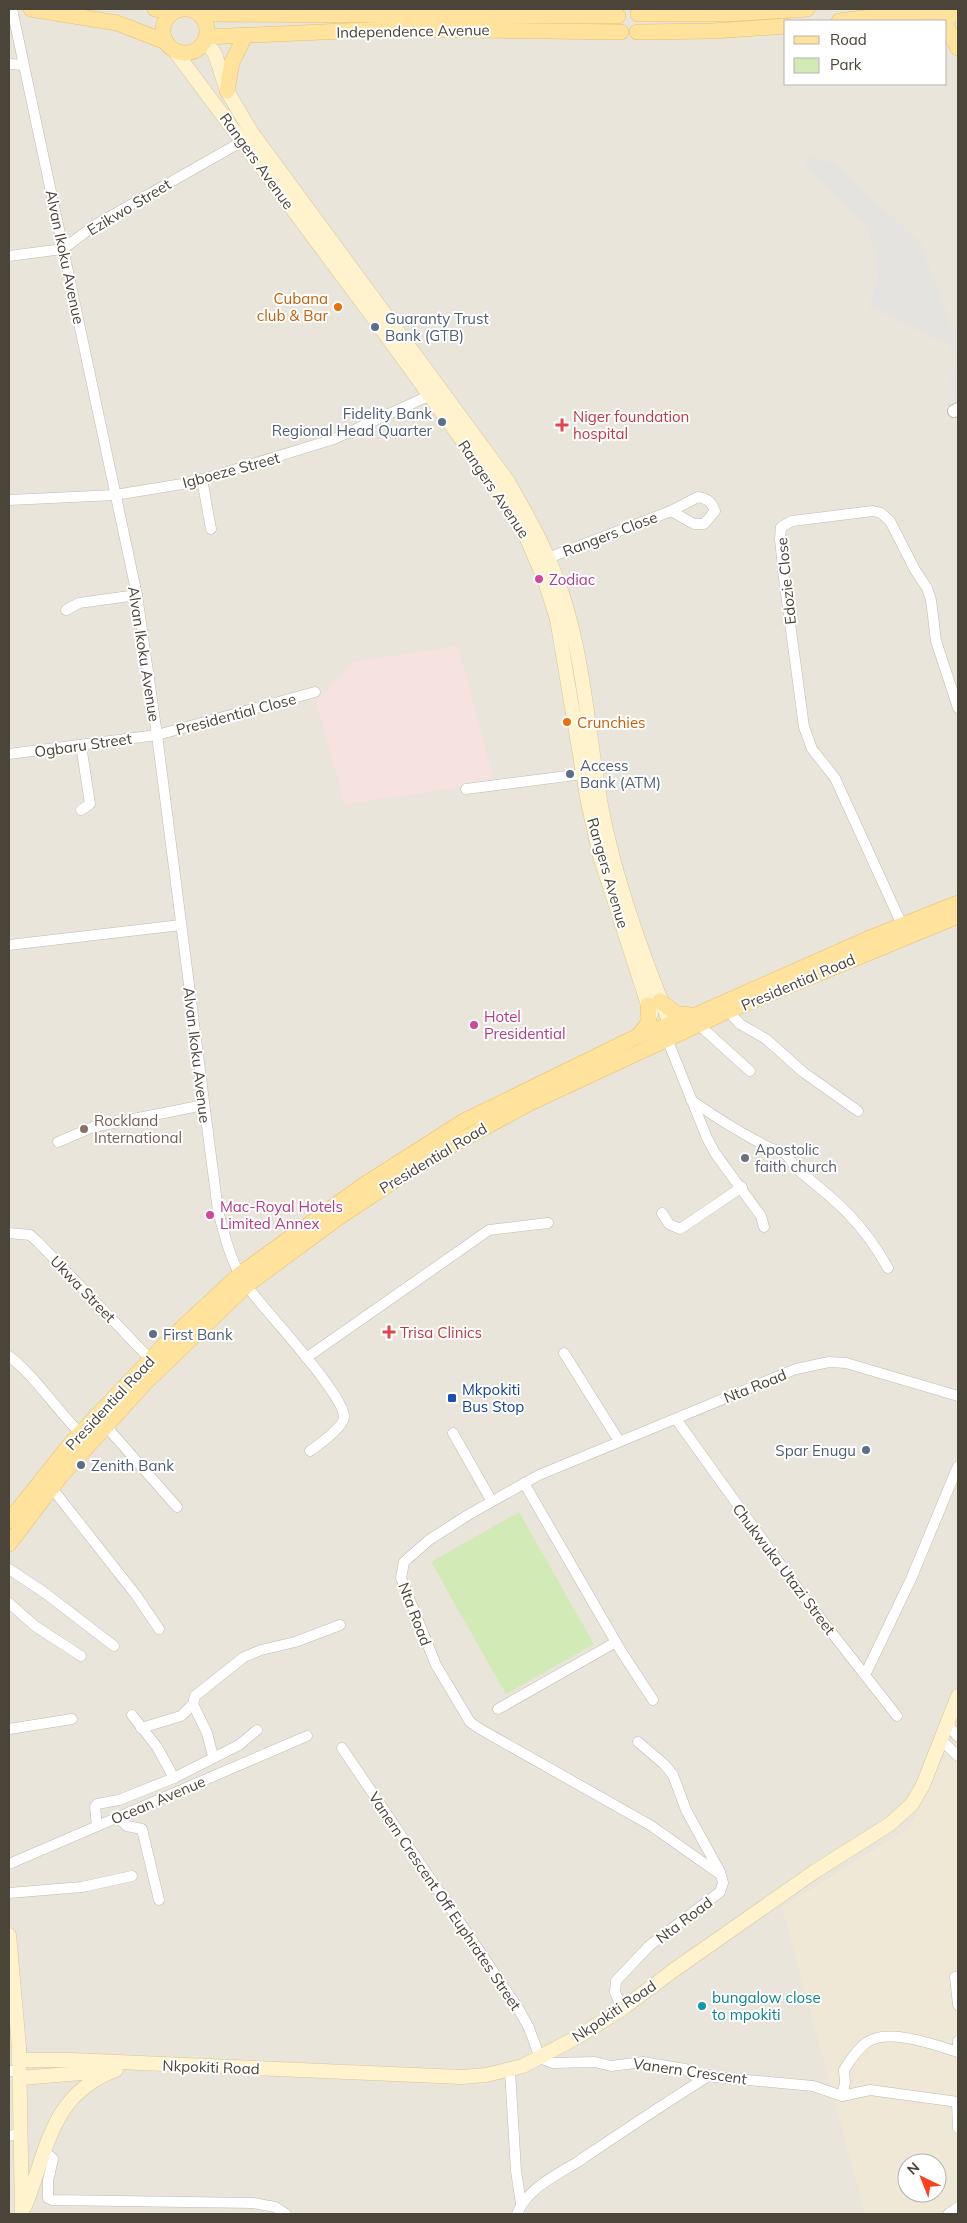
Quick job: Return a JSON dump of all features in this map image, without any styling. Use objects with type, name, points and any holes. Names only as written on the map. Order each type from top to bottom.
[{"type":"main road","points":[[30,9],[117,24],[188,52],[200,46],[205,38],[206,25],[195,11],[182,9],[172,13],[155,9]]},
{"type":"main road","name":"Independence Avenue","points":[[195,11],[725,14],[808,9]]},
{"type":"main road","points":[[620,32],[616,26],[628,12],[641,24],[637,32],[713,31],[784,26]]},
{"type":"main road","points":[[170,46],[163,27],[172,13]]},
{"type":"main road","points":[[847,20],[903,13],[939,17],[958,16]]},
{"type":"main road","name":"Independence Avenue","points":[[205,38],[389,29],[620,32],[629,35],[637,32]]},
{"type":"main road","points":[[947,30],[958,48]]},
{"type":"main road","points":[[227,91],[232,62],[245,36]]},
{"type":"main road","name":"Rangers Avenue","points":[[205,38],[215,54],[227,91],[252,133],[436,393],[502,496],[531,546],[557,619],[583,774],[602,862],[654,1003]]},
{"type":"main road","name":"Rangers Avenue","points":[[170,46],[436,393],[507,480],[535,528],[565,603],[575,647],[610,848],[654,1003]]},
{"type":"main road","name":"Presidential Road","points":[[698,1019],[728,1011],[902,925],[958,903]]},
{"type":"main road","name":"Presidential Road","points":[[9,1544],[34,1499],[80,1433],[243,1280],[430,1157],[494,1121],[698,1019],[813,969],[958,916]]},
{"type":"main road","points":[[654,1003],[681,1016],[698,1019]]},
{"type":"main road","points":[[654,1003],[666,1034]]},
{"type":"main road","points":[[636,1037],[649,1022],[654,1003]]},
{"type":"main road","name":"Presidential Road","points":[[11,1512],[51,1487],[105,1425],[141,1377],[150,1359],[243,1280],[362,1186],[464,1121],[636,1037],[666,1034]]},
{"type":"main road","name":"Nkpokiti Road","points":[[149,2065],[462,2077],[510,2070],[540,2058],[622,2009],[674,1970],[814,1872],[905,1812],[923,1785],[958,1696]]},
{"type":"main road","points":[[9,1935],[17,2070],[15,2134],[22,2214]]},
{"type":"main road","points":[[17,2070],[72,2060],[149,2065]]},
{"type":"main road","points":[[71,2098],[72,2060]]},
{"type":"main road","points":[[17,2070],[71,2074],[149,2065]]},
{"type":"main road","points":[[22,2214],[52,2129],[71,2098],[95,2079],[116,2070]]},
{"type":"street","name":"Alvan Ikoku Avenue","points":[[12,9],[90,366],[136,595],[157,734],[218,1211],[228,1246],[243,1280],[340,1403],[344,1418],[341,1425],[310,1451]]},
{"type":"street","points":[[9,64],[23,65]]},
{"type":"street","name":"Ezikwo Street","points":[[9,256],[63,249],[95,225],[243,141]]},
{"type":"street","name":"Igboeze Street","points":[[9,500],[115,495],[202,479],[318,445],[436,393]]},
{"type":"street","points":[[202,479],[211,529]]},
{"type":"street","name":"Rangers Close","points":[[548,558],[671,511]]},
{"type":"street","name":"Edozie Close","points":[[902,925],[835,778],[812,749],[804,727],[783,569],[780,539],[781,527],[792,522],[873,511],[881,513],[890,521],[915,570],[927,588],[931,600],[936,641],[958,708]]},
{"type":"street","points":[[66,610],[79,603],[136,595]]},
{"type":"street","name":"Presidential Close","points":[[157,734],[315,692]]},
{"type":"street","name":"Ogbaru Street","points":[[9,754],[157,734]]},
{"type":"street","points":[[81,745],[90,804],[81,810]]},
{"type":"street","points":[[466,789],[583,774]]},
{"type":"street","points":[[9,946],[181,925]]},
{"type":"street","points":[[728,1011],[740,1024],[766,1039],[803,1072],[858,1110]]},
{"type":"street","points":[[698,1019],[750,1071]]},
{"type":"street","points":[[666,1034],[691,1100],[715,1153],[762,1216],[764,1227]]},
{"type":"street","points":[[691,1100],[724,1124],[768,1148],[785,1153],[795,1169],[834,1198],[851,1214],[866,1232],[888,1268]]},
{"type":"street","points":[[58,1142],[92,1127],[204,1105]]},
{"type":"street","points":[[662,1213],[669,1224],[680,1229],[742,1187]]},
{"type":"street","points":[[306,1358],[489,1230],[548,1223]]},
{"type":"street","name":"Ukwa Street","points":[[9,1233],[30,1235],[38,1242],[150,1359]]},
{"type":"street","points":[[564,1354],[619,1442]]},
{"type":"street","points":[[9,1356],[20,1364],[61,1415],[80,1433]]},
{"type":"street","name":"Nta Road","points":[[622,2009],[615,1992],[616,1981],[649,1946],[720,1892],[723,1886],[721,1874],[650,1825],[470,1722],[436,1665],[419,1627],[401,1578],[404,1562],[429,1540],[491,1500],[524,1483],[568,1462],[788,1372],[829,1362],[846,1362],[958,1396]]},
{"type":"street","name":"Chukwuka Utazi Street","points":[[676,1418],[762,1540],[897,1716]]},
{"type":"street","points":[[105,1425],[177,1507]]},
{"type":"street","points":[[453,1433],[491,1500]]},
{"type":"street","points":[[865,1676],[912,1579],[958,1466]]},
{"type":"street","points":[[524,1483],[616,1642],[653,1700]]},
{"type":"street","points":[[51,1487],[136,1595],[159,1629]]},
{"type":"street","points":[[9,1569],[45,1593],[114,1646]]},
{"type":"street","points":[[9,1606],[35,1626],[82,1656]]},
{"type":"street","points":[[141,1728],[181,1716],[193,1704],[195,1696],[244,1657],[261,1650],[295,1642],[340,1625]]},
{"type":"street","points":[[498,1709],[616,1642]]},
{"type":"street","points":[[193,1704],[207,1733],[213,1756]]},
{"type":"street","points":[[132,1715],[157,1747],[174,1778]]},
{"type":"street","points":[[9,1729],[72,1719]]},
{"type":"street","points":[[946,1724],[958,1737]]},
{"type":"street","points":[[97,1826],[94,1807],[97,1804],[119,1800],[174,1778],[239,1744],[256,1730]]},
{"type":"street","name":"Ocean Avenue","points":[[9,1864],[308,1736]]},
{"type":"street","points":[[940,1739],[958,1756]]},
{"type":"street","points":[[638,1742],[664,1764],[673,1775],[686,1810],[721,1874]]},
{"type":"street","name":"Vanern Crescent Off Euphrates Street","points":[[342,1748],[518,2008],[529,2028],[540,2058]]},
{"type":"street","points":[[116,1817],[127,1826],[142,1829],[159,1900]]},
{"type":"street","points":[[9,1893],[82,1887],[132,1876]]},
{"type":"street","points":[[955,1977],[958,2005]]},
{"type":"street","points":[[958,2048],[900,2037],[877,2037],[861,2047],[844,2070],[845,2083],[842,2096],[870,2090],[958,2102],[958,2128]]},
{"type":"street","name":"Vanern Crescent","points":[[540,2058],[553,2063],[595,2062],[611,2066],[643,2062],[685,2069],[693,2075],[711,2075],[813,2086],[842,2096]]},
{"type":"street","points":[[510,2070],[516,2171],[521,2204]]},
{"type":"street","points":[[517,2214],[521,2204],[542,2184],[632,2124],[711,2075]]},
{"type":"street","points":[[42,2153],[53,2159],[48,2181],[49,2199]]},
{"type":"street","points":[[28,2200],[253,2203],[276,2207],[286,2214]]},
{"type":"street","points":[[948,2214],[958,2207]]},
{"type":"shaded area","points":[[9,9],[958,9],[958,2214],[9,2214]]},
{"type":"shaded area","points":[[809,156],[835,164],[921,244],[952,328],[958,327],[958,411],[950,383],[957,364],[950,346],[869,306],[878,280],[876,255],[866,225],[805,166]]},
{"type":"shaded area","points":[[458,646],[494,782],[345,804],[316,702],[354,662]]},
{"type":"shaded area","points":[[958,1728],[958,2214],[865,2214],[782,1907],[909,1828]]},
{"type":"green space","points":[[519,1512],[594,1644],[506,1694],[431,1562]]},
{"type":"place","name":"Cubana club & Bar","points":[[338,307]]},
{"type":"place","name":"Guaranty Trust Bank (GTB)","points":[[375,327]]},
{"type":"place","name":"Fidelity Bank Regional Head Quarter","points":[[442,422]]},
{"type":"place","name":"Niger foundation hospital","points":[[562,425]]},
{"type":"place","name":"Zodiac","points":[[539,579]]},
{"type":"place","name":"Crunchies","points":[[567,722]]},
{"type":"place","name":"Access Bank (ATM)","points":[[570,774]]},
{"type":"place","name":"Hotel Presidential","points":[[474,1025]]},
{"type":"place","name":"Rockland International","points":[[84,1129]]},
{"type":"place","name":"Apostolic faith church","points":[[745,1158]]},
{"type":"place","name":"Mac-Royal Hotels Limited Annex","points":[[210,1215]]},
{"type":"place","name":"Trisa Clinics","points":[[389,1332]]},
{"type":"place","name":"First Bank","points":[[153,1334]]},
{"type":"place","name":"Mkpokiti Bus Stop","points":[[452,1398]]},
{"type":"place","name":"Spar Enugu","points":[[866,1450]]},
{"type":"place","name":"Zenith Bank","points":[[81,1465]]},
{"type":"place","name":"bungalow close to mpokiti","points":[[702,2006]]}]
